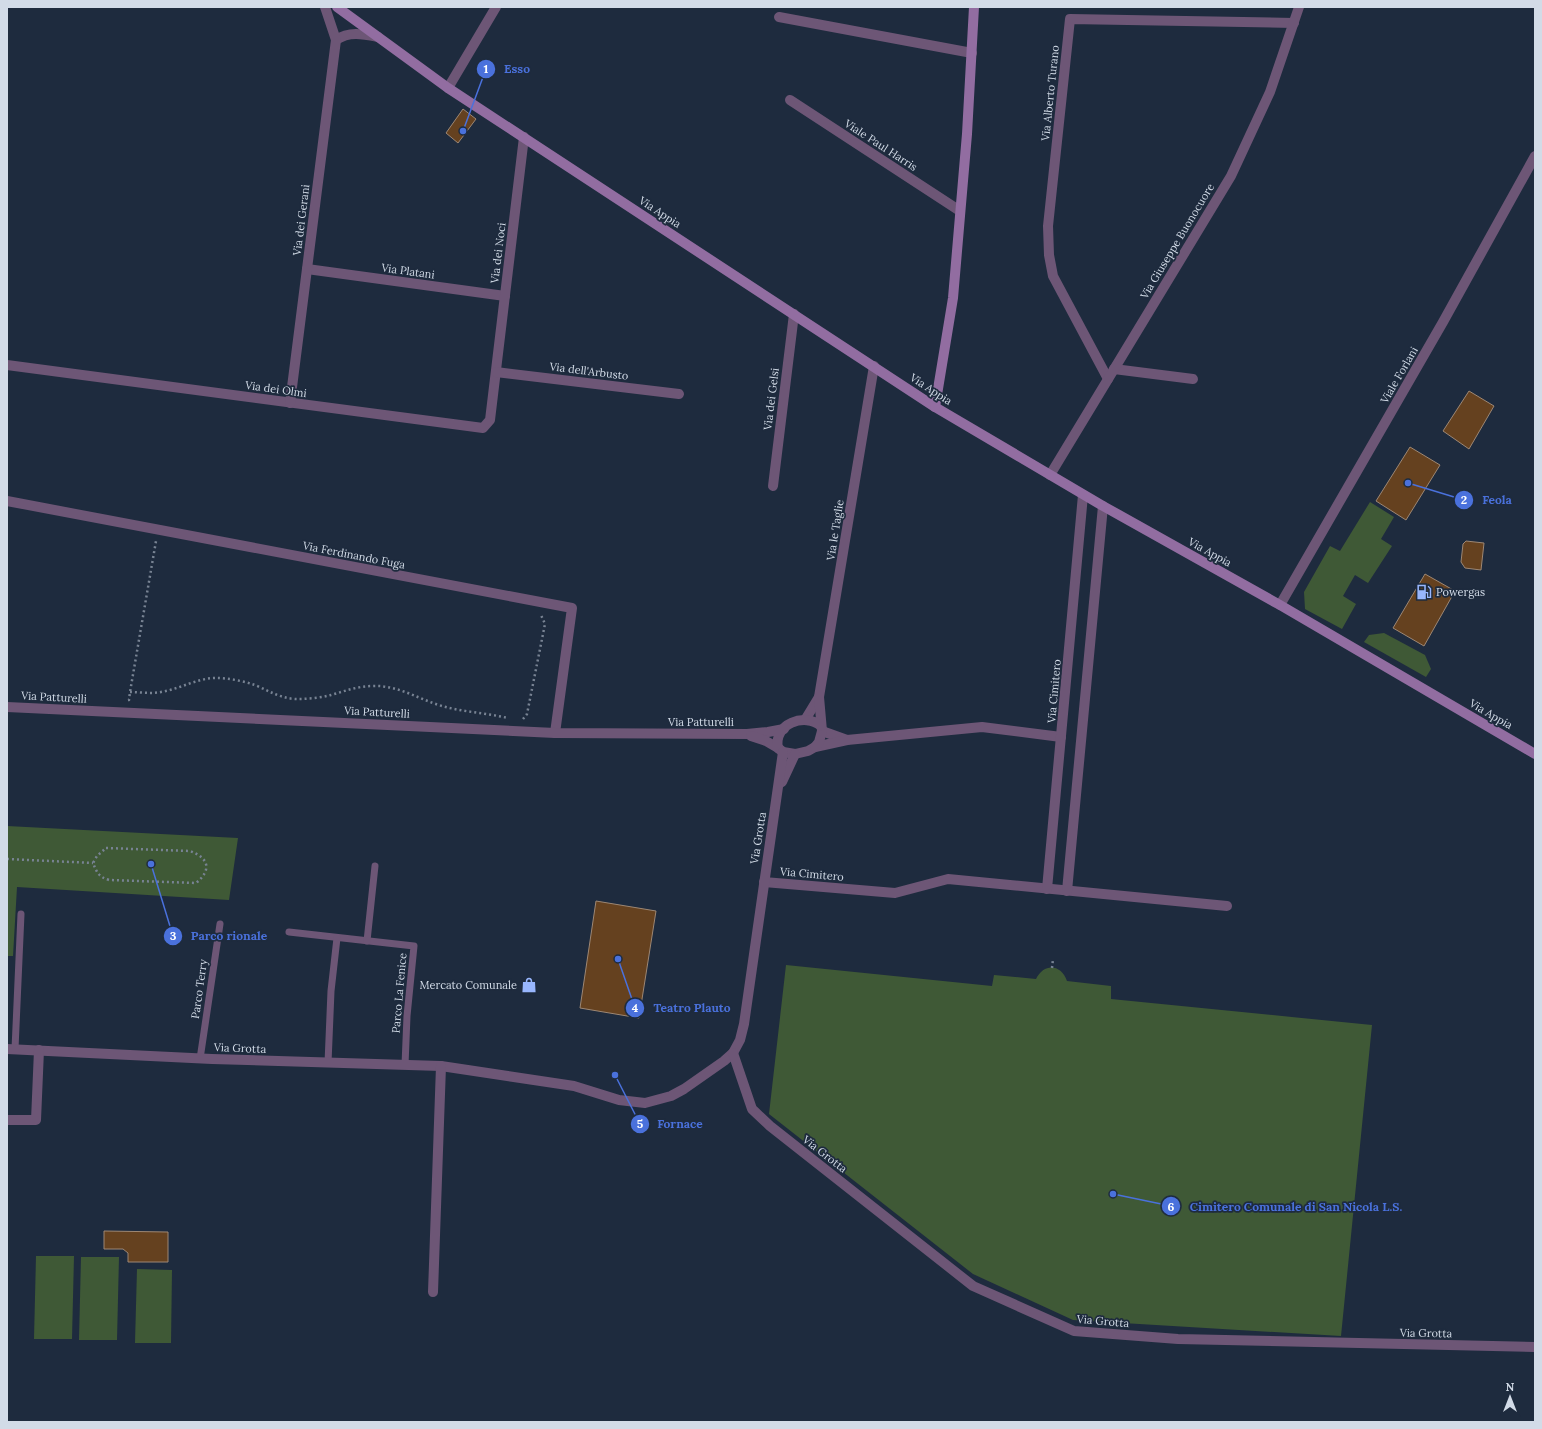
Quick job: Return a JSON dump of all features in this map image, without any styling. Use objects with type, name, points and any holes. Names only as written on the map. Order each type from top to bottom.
[{"type":"street","name":"Via dei Gerani","points":[[290,403],[336,40],[325,7]]},
{"type":"street","name":"Via Appia","points":[[337,7],[448,88],[936,407],[1084,495],[1280,605],[1535,754]]},
{"type":"street","points":[[448,88],[496,7]]},
{"type":"street","points":[[936,407],[953,298],[967,134],[974,7]]},
{"type":"street","name":"Via Giuseppe Buonocuore","points":[[1050,475],[1231,176],[1270,92],[1299,7]]},
{"type":"street","points":[[779,17],[972,54]]},
{"type":"street","name":"Via Alberto Turano","points":[[1108,379],[1053,276],[1049,254],[1048,226],[1070,19],[1294,23]]},
{"type":"street","points":[[336,40],[341,36],[352,34],[364,34],[378,37]]},
{"type":"street","name":"Viale Paul Harris","points":[[790,100],[960,211]]},
{"type":"street","name":"Via dei Noci","points":[[496,372],[524,137]]},
{"type":"street","name":"Viale Forlani","points":[[1280,605],[1440,329],[1535,156]]},
{"type":"street","name":"Via Platani","points":[[307,269],[505,296]]},
{"type":"street","name":"Via dei Gelsi","points":[[773,486],[794,314]]},
{"type":"street","name":"Via dei Olmi","points":[[7,365],[483,428],[490,420],[496,372]]},
{"type":"street","name":"Via le Taglie","points":[[822,728],[820,697],[874,366]]},
{"type":"street","points":[[1114,369],[1193,379]]},
{"type":"street","name":"Via dell'Arbusto","points":[[496,372],[679,394]]},
{"type":"street","name":"Via Cimitero","points":[[1047,889],[1084,495]]},
{"type":"street","name":"Via Ferdinando Fuga","points":[[7,501],[572,608],[555,733]]},
{"type":"street","points":[[1067,891],[1103,506]]},
{"type":"street","name":"Via le Taglie","points":[[805,720],[820,697]]},
{"type":"street","name":"Via Patturelli","points":[[7,707],[555,733],[747,734],[784,729],[792,722],[805,720],[816,722],[822,728],[847,740]]},
{"type":"street","name":"Via Patturelli","points":[[747,734],[781,750],[795,754],[808,751],[815,747],[847,740],[982,727],[1061,737]]},
{"type":"street","points":[[815,747],[819,742],[822,728]]},
{"type":"street","points":[[781,750],[778,738],[784,729]]},
{"type":"street","name":"Via Grotta","points":[[11,1049],[200,1059],[441,1066],[574,1086],[619,1100],[633,1102],[645,1103],[671,1096],[684,1089],[724,1061],[733,1052],[740,1040],[744,1024],[777,791],[781,750]]},
{"type":"street","name":"Via Grotta","points":[[777,791],[795,754]]},
{"type":"street","name":"Via Cimitero","points":[[764,882],[895,894],[948,878],[1227,906]]},
{"type":"street","points":[[7,1120],[36,1120],[39,1050]]},
{"type":"street","name":"Via Grotta","points":[[733,1052],[752,1110],[770,1126],[974,1286],[1074,1332],[1178,1339],[1535,1347]]},
{"type":"street","points":[[433,1292],[441,1066]]},
{"type":"lane","points":[[367,941],[375,866]]},
{"type":"lane","points":[[11,1049],[21,914]]},
{"type":"lane","name":"Parco Terry","points":[[200,1059],[220,924]]},
{"type":"lane","name":"Parco La Fenice","points":[[289,932],[414,946],[407,1016],[405,1065]]},
{"type":"lane","points":[[328,1063],[331,990],[337,938]]},
{"type":"path","points":[[122,700],[129,700],[158,530]]},
{"type":"path","points":[[516,719],[523,719],[527,714],[545,624],[543,616],[538,612]]},
{"type":"path","points":[[130,692],[159,693],[185,686],[201,679],[217,678],[255,685],[280,696],[294,698],[313,698],[331,695],[358,687],[386,686],[410,693],[424,700],[443,706],[510,718]]},
{"type":"path","points":[[106,848],[190,851],[203,857],[206,863],[206,871],[203,878],[196,883],[109,880],[102,878],[97,873],[93,863],[97,856],[106,848]]},
{"type":"path","points":[[7,859],[93,863]]},
{"type":"path","points":[[1052,968],[1053,959]]},
{"type":"green space","points":[[1370,502],[1394,517],[1381,539],[1392,546],[1368,583],[1355,575],[1343,596],[1356,604],[1342,629],[1305,609],[1304,592],[1330,546],[1340,551]]},
{"type":"green space","points":[[1384,633],[1425,655],[1431,669],[1426,677],[1364,642],[1369,635]]},
{"type":"green space","points":[[7,826],[238,838],[229,900],[17,887],[13,956],[7,956]]},
{"type":"green space","points":[[786,965],[992,986],[994,975],[1036,979],[1043,970],[1052,968],[1061,971],[1067,981],[1111,986],[1111,999],[1372,1025],[1341,1336],[1073,1320],[973,1274],[769,1114]]},
{"type":"green space","points":[[36,1256],[74,1256],[72,1339],[34,1339]]},
{"type":"green space","points":[[81,1257],[119,1257],[117,1340],[79,1340]]},
{"type":"green space","points":[[137,1269],[172,1270],[171,1343],[135,1343]]},
{"type":"building","points":[[463,109],[476,119],[458,143],[446,133]]},
{"type":"building","points":[[1469,391],[1494,406],[1469,449],[1443,431]]},
{"type":"building","points":[[1410,447],[1440,465],[1406,520],[1376,501]]},
{"type":"building","points":[[1466,541],[1484,543],[1481,570],[1465,568],[1461,562],[1463,544]]},
{"type":"building","points":[[1425,574],[1455,591],[1424,646],[1393,628]]},
{"type":"building","points":[[596,901],[656,911],[639,1018],[580,1008]]},
{"type":"building","points":[[104,1231],[168,1232],[168,1262],[128,1262],[128,1253],[123,1249],[104,1249]]},
{"type":"place","name":"Esso","points":[[463,131]]},
{"type":"place","name":"Feola","points":[[1408,483]]},
{"type":"place","name":"Powergas","points":[[1424,592]]},
{"type":"place","name":"Parco rionale","points":[[151,864]]},
{"type":"place","name":"Teatro Plauto","points":[[618,959]]},
{"type":"place","name":"Mercato Comunale","points":[[529,985]]},
{"type":"place","name":"Fornace","points":[[615,1075]]},
{"type":"place","name":"Cimitero Comunale di San Nicola L.S.","points":[[1113,1194]]}]
